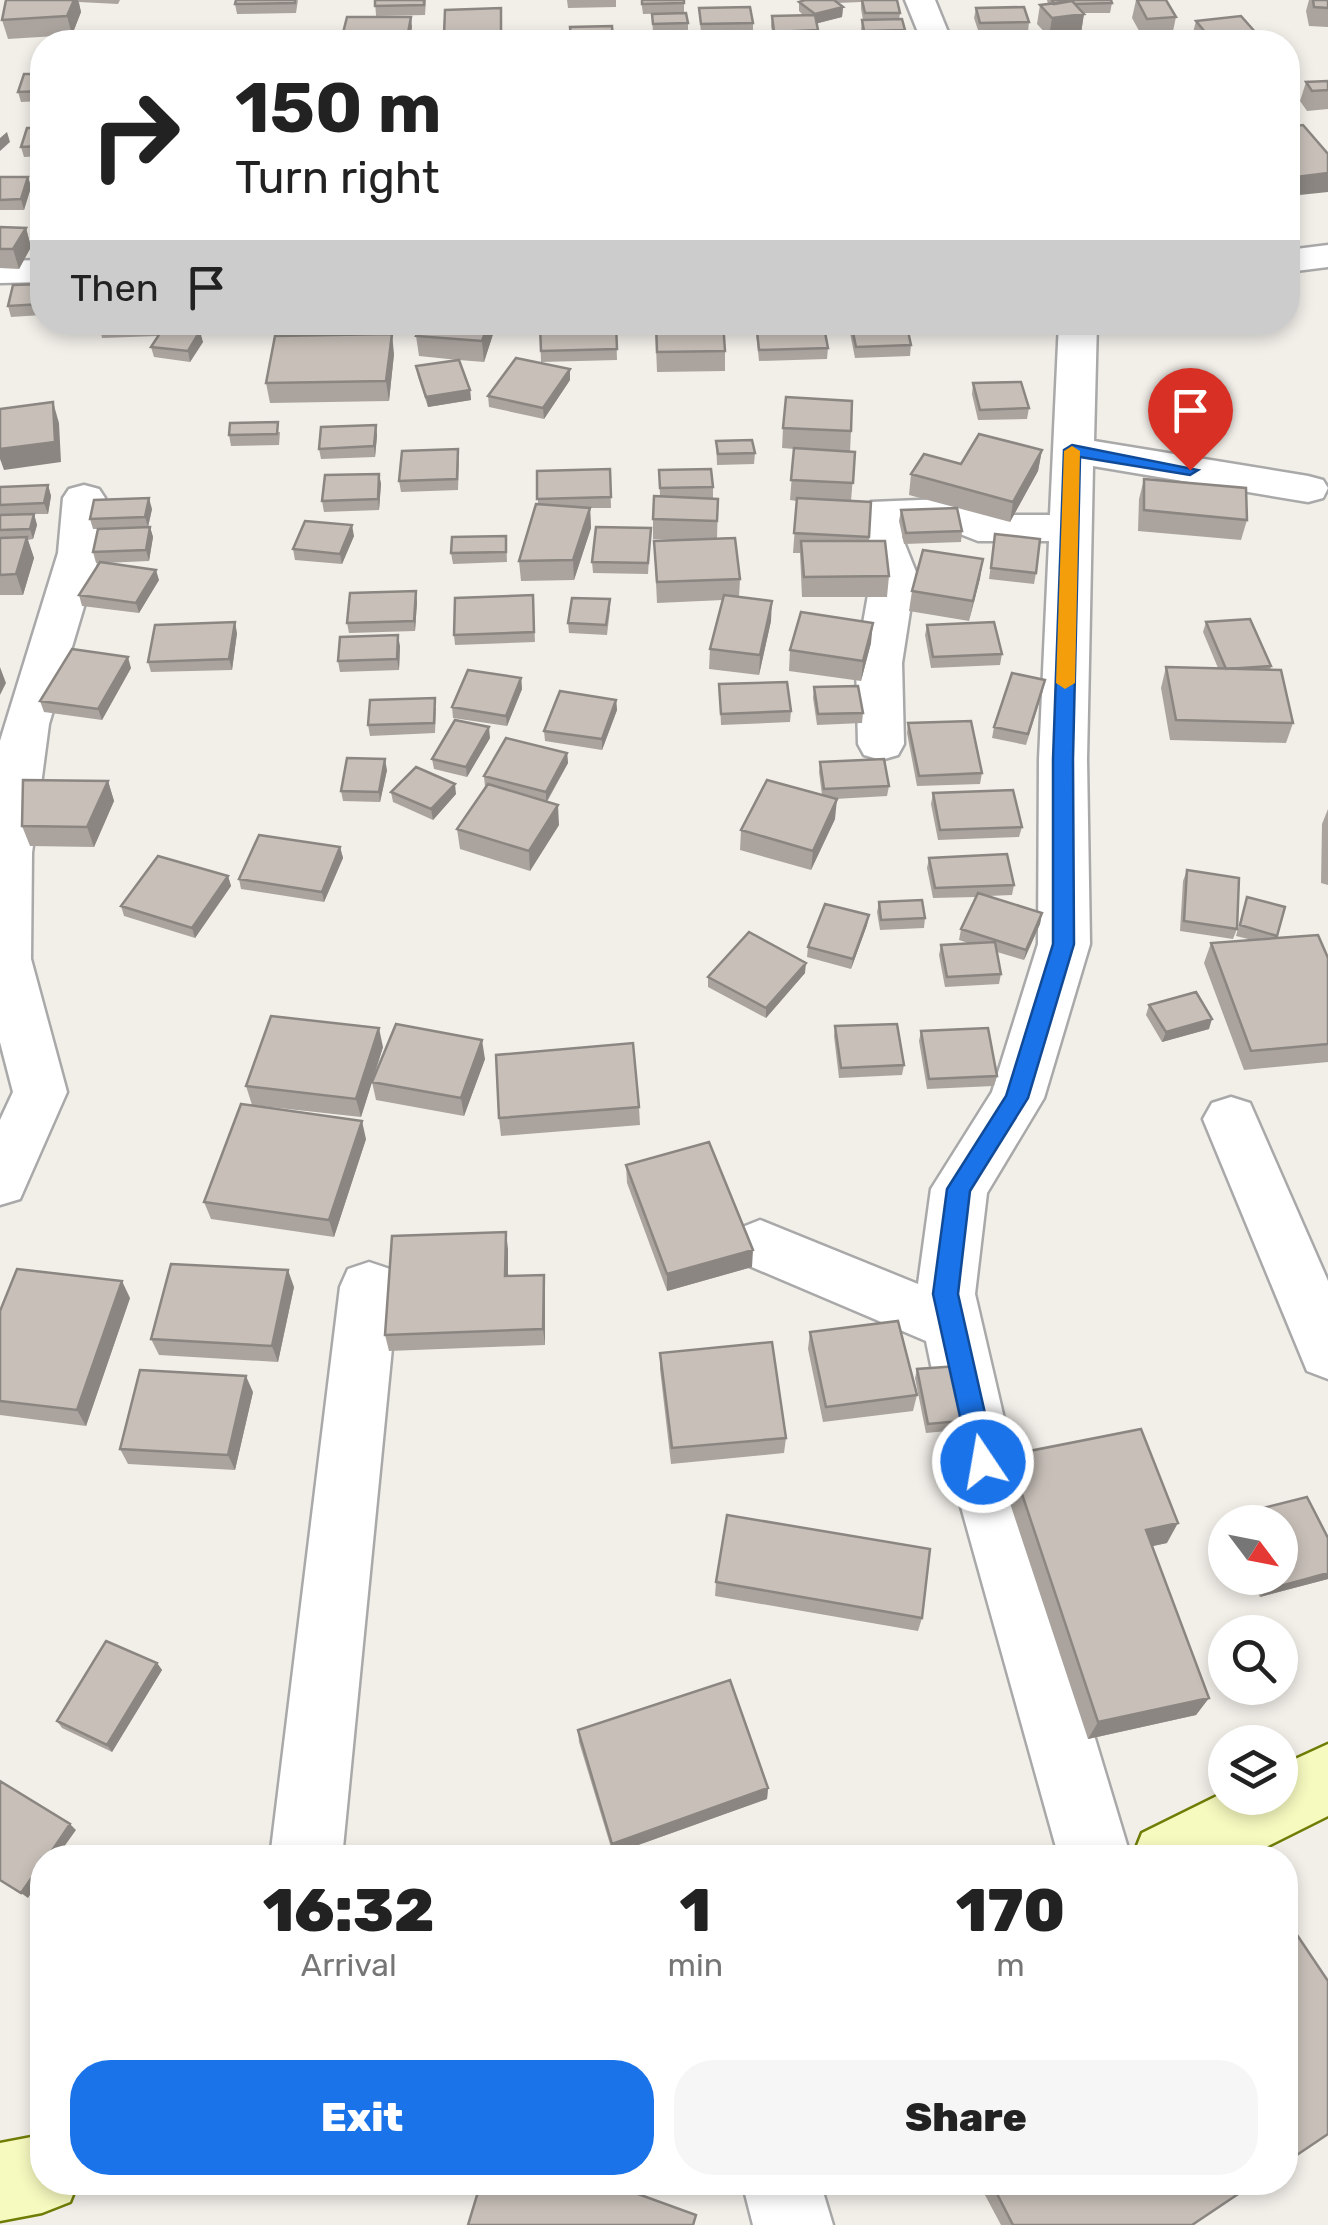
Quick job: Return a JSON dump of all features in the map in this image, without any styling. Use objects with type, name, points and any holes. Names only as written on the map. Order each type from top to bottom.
[{"type":"main road","points":[[1193,1845],[1328,1779]]},
{"type":"main road","points":[[0,2182],[30,2176]]},
{"type":"street","points":[[920,0],[932,30]]},
{"type":"street","points":[[1300,260],[1328,256]]},
{"type":"street","points":[[0,272],[30,272]]},
{"type":"street","points":[[1077,335],[1070,528],[1064,944],[1017,1098],[959,1189],[946,1294],[990,1496],[1091,1845]]},
{"type":"street","points":[[1072,450],[1308,489]]},
{"type":"street","points":[[0,1182],[40,1092],[5,959],[7,853],[26,724],[22,662],[79,553],[84,498]]},
{"type":"street","points":[[882,744],[879,663],[894,572],[881,537],[886,511],[944,512],[978,528],[1070,528]]},
{"type":"street","points":[[1231,1120],[1328,1352]]},
{"type":"street","points":[[760,1245],[953,1325]]},
{"type":"street","points":[[307,1845],[369,1287]]},
{"type":"street","points":[[784,2195],[793,2225]]},
{"type":"building","points":[[6,0],[74,0],[67,16],[2,20]]},
{"type":"building","points":[[236,0],[295,0],[295,3],[235,4]]},
{"type":"building","points":[[375,0],[424,0],[424,5],[375,6]]},
{"type":"building","points":[[642,0],[684,0],[684,3],[642,4]]},
{"type":"building","points":[[834,0],[843,7],[815,14],[799,2]]},
{"type":"building","points":[[862,0],[897,0],[900,13],[865,13]]},
{"type":"building","points":[[1052,0],[1111,0],[1112,3],[1054,4]]},
{"type":"building","points":[[1137,0],[1166,0],[1176,17],[1147,19]]},
{"type":"building","points":[[1313,0],[1328,0],[1328,8],[1314,7]]},
{"type":"building","points":[[1072,1],[1084,14],[1052,18],[1040,5]]},
{"type":"building","points":[[750,7],[753,23],[701,24],[699,8]]},
{"type":"building","points":[[1024,7],[1029,22],[980,23],[976,8]]},
{"type":"building","points":[[501,8],[501,30],[444,30],[445,10]]},
{"type":"building","points":[[686,13],[688,23],[653,24],[652,14]]},
{"type":"building","points":[[815,15],[818,30],[774,30],[772,16]]},
{"type":"building","points":[[1241,16],[1253,30],[1203,30],[1196,21]]},
{"type":"building","points":[[347,17],[411,17],[409,30],[344,30]]},
{"type":"building","points":[[902,19],[905,30],[864,30],[862,20]]},
{"type":"building","points":[[612,26],[612,30],[570,30],[570,27]]},
{"type":"building","points":[[24,74],[30,74],[30,92],[18,92]]},
{"type":"building","points":[[1328,81],[1328,90],[1312,91],[1306,82]]},
{"type":"building","points":[[1300,125],[1328,154],[1328,173],[1300,176]]},
{"type":"building","points":[[27,128],[30,128],[30,147],[21,147]]},
{"type":"building","points":[[0,177],[28,177],[21,199],[0,200]]},
{"type":"building","points":[[0,227],[26,228],[13,249],[0,249]]},
{"type":"building","points":[[30,284],[30,305],[8,306],[13,285]]},
{"type":"building","points":[[159,335],[198,335],[188,351],[151,347]]},
{"type":"building","points":[[392,335],[386,381],[266,383],[275,336]]},
{"type":"building","points":[[416,335],[484,335],[482,341]]},
{"type":"building","points":[[540,335],[616,335],[617,349],[541,351]]},
{"type":"building","points":[[656,335],[724,335],[725,351],[657,352]]},
{"type":"building","points":[[757,335],[826,335],[828,348],[759,350]]},
{"type":"building","points":[[854,335],[909,335],[911,345],[856,347]]},
{"type":"building","points":[[516,358],[570,369],[543,408],[488,396]]},
{"type":"building","points":[[459,360],[470,390],[426,397],[416,366]]},
{"type":"building","points":[[1021,382],[1029,408],[980,410],[973,383]]},
{"type":"building","points":[[786,397],[852,401],[851,431],[783,428]]},
{"type":"building","points":[[53,402],[55,442],[0,449],[0,409]]},
{"type":"building","points":[[278,422],[277,434],[229,435],[230,423]]},
{"type":"building","points":[[376,425],[374,446],[319,449],[321,427]]},
{"type":"building","points":[[979,434],[1042,450],[1013,502],[911,474],[924,454],[961,464]]},
{"type":"building","points":[[752,440],[755,453],[718,454],[716,441]]},
{"type":"building","points":[[794,448],[855,452],[853,483],[791,480]]},
{"type":"building","points":[[458,449],[457,479],[399,481],[402,451]]},
{"type":"building","points":[[610,469],[611,497],[537,499],[537,471]]},
{"type":"building","points":[[711,469],[713,487],[660,488],[659,470]]},
{"type":"building","points":[[379,474],[378,499],[322,501],[325,475]]},
{"type":"building","points":[[1144,479],[1246,488],[1247,520],[1144,510]]},
{"type":"building","points":[[48,485],[44,503],[0,505],[0,487]]},
{"type":"building","points":[[654,496],[718,499],[717,521],[653,519]]},
{"type":"building","points":[[149,498],[145,517],[90,519],[94,500]]},
{"type":"building","points":[[797,498],[871,502],[869,537],[794,533]]},
{"type":"building","points":[[536,504],[590,508],[573,560],[519,561]]},
{"type":"building","points":[[957,508],[962,531],[906,533],[901,510]]},
{"type":"building","points":[[34,514],[30,529],[0,530],[0,515]]},
{"type":"building","points":[[305,521],[352,525],[340,554],[293,549]]},
{"type":"building","points":[[150,527],[146,550],[93,552],[98,529]]},
{"type":"building","points":[[596,527],[651,528],[648,563],[592,562]]},
{"type":"building","points":[[995,534],[1040,539],[1036,573],[991,568]]},
{"type":"building","points":[[506,536],[506,552],[451,553],[452,537]]},
{"type":"building","points":[[27,537],[16,574],[0,575],[0,538]]},
{"type":"building","points":[[735,538],[740,579],[657,582],[654,541]]},
{"type":"building","points":[[801,541],[885,541],[889,576],[804,577]]},
{"type":"building","points":[[923,550],[983,559],[973,601],[912,591]]},
{"type":"building","points":[[100,562],[156,570],[136,603],[79,595]]},
{"type":"building","points":[[416,591],[414,621],[347,623],[350,593]]},
{"type":"building","points":[[533,595],[534,632],[454,635],[455,598]]},
{"type":"building","points":[[724,595],[772,601],[760,655],[710,649]]},
{"type":"building","points":[[572,598],[610,599],[606,625],[568,623]]},
{"type":"building","points":[[801,612],[873,623],[863,661],[790,650]]},
{"type":"building","points":[[1250,619],[1271,666],[1226,669],[1206,622]]},
{"type":"building","points":[[235,622],[229,659],[148,662],[155,625]]},
{"type":"building","points":[[994,622],[1002,654],[933,657],[927,625]]},
{"type":"building","points":[[398,635],[397,659],[338,661],[340,637]]},
{"type":"building","points":[[72,649],[128,657],[98,709],[40,701]]},
{"type":"building","points":[[1166,667],[1281,670],[1293,723],[1176,720]]},
{"type":"building","points":[[468,670],[521,678],[506,716],[452,707]]},
{"type":"building","points":[[1012,673],[1045,680],[1028,734],[994,727]]},
{"type":"building","points":[[787,682],[791,711],[721,714],[719,684]]},
{"type":"building","points":[[858,686],[863,713],[818,714],[814,687]]},
{"type":"building","points":[[560,691],[616,700],[602,739],[544,731]]},
{"type":"building","points":[[435,698],[434,723],[368,725],[370,700]]},
{"type":"building","points":[[455,720],[489,727],[466,767],[432,759]]},
{"type":"building","points":[[971,721],[982,773],[919,776],[908,723]]},
{"type":"building","points":[[506,738],[567,753],[546,792],[484,776]]},
{"type":"building","points":[[347,758],[385,759],[379,792],[341,791]]},
{"type":"building","points":[[884,759],[889,786],[824,789],[820,762]]},
{"type":"building","points":[[416,767],[455,784],[431,809],[391,792]]},
{"type":"building","points":[[23,780],[108,781],[87,827],[22,826]]},
{"type":"building","points":[[767,780],[837,799],[813,851],[741,830]]},
{"type":"building","points":[[488,784],[558,805],[529,851],[457,829]]},
{"type":"building","points":[[1013,790],[1022,827],[940,830],[933,793]]},
{"type":"building","points":[[259,835],[340,847],[322,892],[239,879]]},
{"type":"building","points":[[1007,854],[1014,885],[935,888],[929,858]]},
{"type":"building","points":[[158,856],[228,876],[192,928],[121,906]]},
{"type":"building","points":[[1187,870],[1239,878],[1237,929],[1184,921]]},
{"type":"building","points":[[978,893],[1042,913],[1026,950],[961,929]]},
{"type":"building","points":[[1247,897],[1285,907],[1277,936],[1240,925]]},
{"type":"building","points":[[922,900],[925,918],[881,920],[879,902]]},
{"type":"building","points":[[825,904],[869,915],[853,959],[808,947]]},
{"type":"building","points":[[749,932],[806,963],[766,1008],[708,977]]},
{"type":"building","points":[[1318,935],[1328,958],[1328,1044],[1251,1051],[1211,943]]},
{"type":"building","points":[[995,942],[1001,974],[947,977],[941,945]]},
{"type":"building","points":[[1196,992],[1212,1019],[1166,1032],[1149,1005]]},
{"type":"building","points":[[271,1016],[379,1028],[356,1099],[246,1086]]},
{"type":"building","points":[[396,1024],[482,1040],[461,1098],[372,1082]]},
{"type":"building","points":[[897,1024],[904,1065],[841,1068],[835,1026]]},
{"type":"building","points":[[988,1028],[997,1076],[929,1079],[921,1031]]},
{"type":"building","points":[[633,1043],[639,1107],[499,1118],[496,1055]]},
{"type":"building","points":[[241,1104],[362,1121],[329,1220],[204,1202]]},
{"type":"building","points":[[709,1142],[753,1250],[667,1274],[626,1165]]},
{"type":"building","points":[[506,1232],[505,1276],[544,1275],[543,1329],[385,1335],[392,1236]]},
{"type":"building","points":[[171,1264],[288,1270],[272,1346],[151,1339]]},
{"type":"building","points":[[17,1269],[122,1281],[77,1410],[0,1401],[0,1311]]},
{"type":"building","points":[[898,1321],[917,1395],[826,1407],[810,1332]]},
{"type":"building","points":[[772,1342],[786,1438],[672,1448],[660,1353]]},
{"type":"building","points":[[958,1366],[971,1420],[928,1424],[917,1369]]},
{"type":"building","points":[[140,1370],[246,1376],[228,1455],[120,1449]]},
{"type":"building","points":[[1141,1429],[1178,1523],[1146,1530],[1208,1698],[1098,1722],[1009,1455]]},
{"type":"building","points":[[1307,1497],[1328,1538],[1328,1573],[1298,1581],[1298,1505],[1275,1505]]},
{"type":"building","points":[[727,1515],[930,1549],[922,1618],[716,1582]]},
{"type":"building","points":[[106,1641],[157,1663],[107,1745],[57,1721]]},
{"type":"building","points":[[730,1680],[768,1788],[612,1844],[578,1730]]},
{"type":"building","points":[[0,1781],[70,1824],[56,1845],[30,1845],[30,1880],[21,1893],[0,1880]]},
{"type":"building","points":[[1298,1936],[1328,1981],[1328,2134],[1298,2154]]},
{"type":"building","points":[[477,2195],[641,2195],[696,2215],[693,2225],[468,2225]]},
{"type":"building","points":[[998,2195],[1237,2195],[1192,2225],[1013,2225]]},
{"type":"slow traffic","points":[[1065,683],[1072,451]]},
{"type":"route","points":[[983,1462],[946,1294],[959,1189],[1017,1098],[1064,944],[1063,759],[1072,450],[1190,470]]}]
